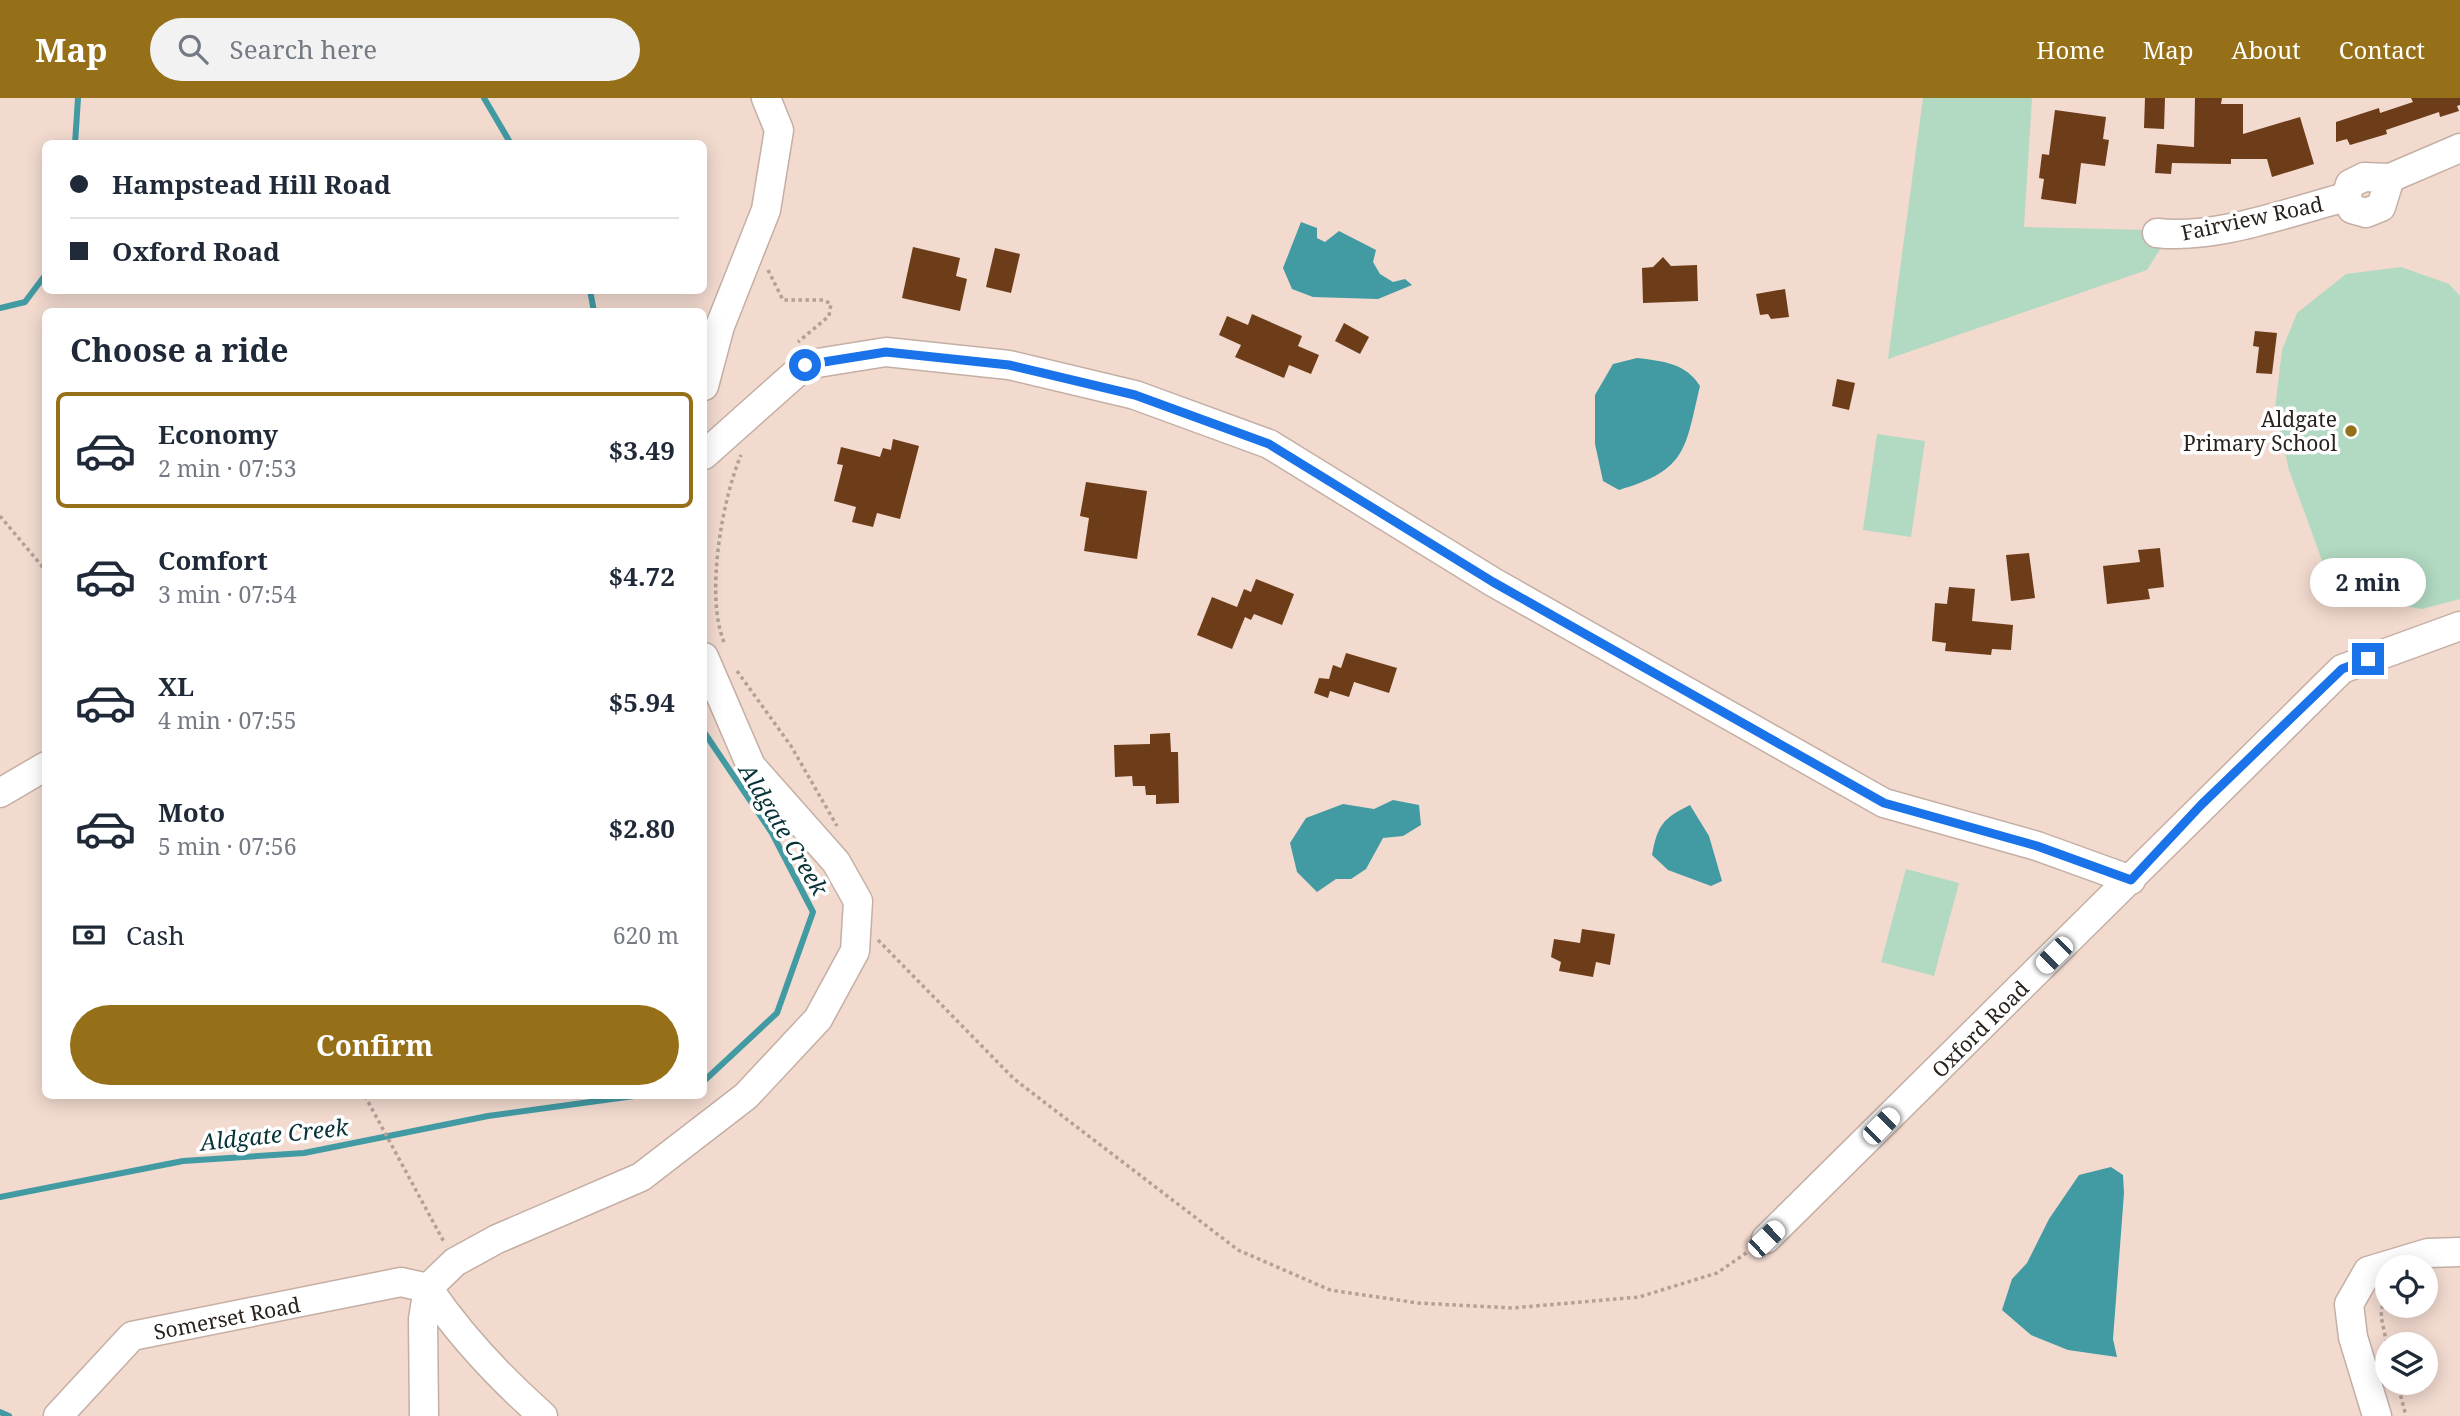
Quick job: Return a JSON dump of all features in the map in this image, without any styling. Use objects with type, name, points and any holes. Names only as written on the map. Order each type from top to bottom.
[{"type":"street","points":[[707,375],[720,326],[766,210],[779,130],[766,98]]},
{"type":"street","points":[[2390,178],[2389,211],[2358,212],[2352,209],[2346,197],[2350,184],[2357,180],[2390,178],[2460,148]]},
{"type":"street","name":"Fairview Road","points":[[2157,233],[2178,235],[2250,222],[2346,197]]},
{"type":"street","points":[[707,452],[805,365],[886,352],[1009,365],[1135,395],[1269,444],[1493,582],[1884,803],[2037,846],[2131,880]]},
{"type":"street","name":"Oxford Road","points":[[1766,1239],[2131,880],[2201,805],[2342,669],[2460,626]]},
{"type":"street","points":[[424,1416],[423,1319],[428,1288],[455,1262],[497,1239],[641,1177],[746,1096],[818,1020],[855,951],[858,901],[836,862],[751,766],[715,652]]},
{"type":"street","points":[[0,793],[42,768]]},
{"type":"street","points":[[2376,1416],[2353,1337],[2348,1304],[2368,1271],[2428,1253],[2460,1252]]},
{"type":"street","name":"Somerset Road","points":[[58,1416],[132,1336],[401,1282],[428,1288]]},
{"type":"street","points":[[428,1288],[458,1332],[502,1380],[543,1416]]},
{"type":"path","points":[[752,244],[783,300],[824,300],[831,304],[829,316],[796,344]]},
{"type":"path","points":[[715,652],[720,547],[727,488],[746,446]]},
{"type":"path","points":[[0,516],[42,565]]},
{"type":"path","points":[[734,667],[791,746],[837,827],[844,851],[836,862]]},
{"type":"path","points":[[857,919],[1014,1079],[1238,1250],[1331,1290],[1418,1303],[1512,1308],[1639,1297],[1717,1273],[1766,1239]]},
{"type":"path","points":[[367,1099],[455,1262]]},
{"type":"path","points":[[2400,1395],[2406,1416]]},
{"type":"green space","points":[[1923,98],[2032,98],[2024,227],[2194,231],[2166,240],[2147,270],[1888,359]]},
{"type":"green space","points":[[2401,267],[2449,284],[2460,296],[2460,599],[2422,609],[2376,601],[2327,574],[2289,470],[2275,409],[2282,350],[2297,313],[2346,274]]},
{"type":"green space","points":[[1877,434],[1925,441],[1911,537],[1863,530]]},
{"type":"green space","points":[[1906,869],[1959,883],[1934,976],[1881,962]]},
{"type":"water","points":[[1301,222],[1317,228],[1317,238],[1325,242],[1339,231],[1376,250],[1373,262],[1380,274],[1393,282],[1405,279],[1412,285],[1378,299],[1313,297],[1292,289],[1283,268]]},
{"type":"water","points":[[1637,358],[1681,368],[1700,386],[1691,426],[1680,454],[1659,474],[1619,490],[1603,481],[1595,444],[1595,395],[1613,364]]},
{"type":"water","points":[[1393,800],[1419,805],[1421,825],[1403,836],[1383,838],[1366,869],[1351,879],[1336,879],[1317,892],[1297,872],[1290,843],[1306,818],[1343,804],[1374,809]]},
{"type":"water","points":[[1690,805],[1709,836],[1722,881],[1711,886],[1668,870],[1652,855],[1656,837],[1663,824],[1673,814]]},
{"type":"water","points":[[2111,1167],[2123,1175],[2124,1193],[2113,1339],[2117,1357],[2068,1350],[2031,1335],[2002,1310],[2012,1279],[2027,1263],[2049,1219],[2079,1175]]},
{"type":"building","points":[[2145,98],[2165,98],[2164,129],[2144,128]]},
{"type":"building","points":[[2195,98],[2222,98],[2221,104],[2243,104],[2243,134],[2300,117],[2314,164],[2272,177],[2267,159],[2231,159],[2231,164],[2172,163],[2171,174],[2155,173],[2157,144],[2194,147]]},
{"type":"building","points":[[2411,98],[2460,98],[2460,105],[2457,106],[2459,111],[2440,117],[2439,112],[2386,130],[2387,134],[2350,145],[2347,139],[2336,142],[2336,122],[2379,108],[2380,113],[2413,102]]},
{"type":"building","points":[[2055,110],[2106,117],[2103,139],[2109,140],[2105,166],[2081,163],[2076,204],[2041,199],[2044,179],[2039,178],[2042,154],[2049,155]]},
{"type":"building","points":[[913,247],[960,258],[956,276],[967,279],[960,311],[902,298]]},
{"type":"building","points":[[995,248],[1020,254],[1011,293],[986,287]]},
{"type":"building","points":[[1663,257],[1671,266],[1697,265],[1698,301],[1643,303],[1642,268],[1653,267]]},
{"type":"building","points":[[1785,289],[1789,317],[1771,319],[1768,314],[1760,315],[1756,294]]},
{"type":"building","points":[[1252,314],[1302,336],[1298,346],[1319,355],[1311,374],[1289,365],[1284,378],[1235,357],[1241,345],[1219,335],[1227,316],[1248,325]]},
{"type":"building","points":[[1344,323],[1369,337],[1360,354],[1335,341]]},
{"type":"building","points":[[2255,331],[2277,333],[2272,374],[2256,373],[2259,347],[2253,346]]},
{"type":"building","points":[[1837,379],[1855,383],[1849,410],[1832,406]]},
{"type":"building","points":[[893,439],[919,446],[900,519],[877,513],[873,527],[852,522],[856,507],[834,501],[843,465],[837,464],[841,447],[880,457],[883,448],[891,450]]},
{"type":"building","points":[[1086,482],[1147,491],[1137,559],[1084,551],[1089,518],[1080,516]]},
{"type":"building","points":[[2160,548],[2164,587],[2148,589],[2150,599],[2107,604],[2103,566],[2140,562],[2138,550]]},
{"type":"building","points":[[2029,553],[2035,598],[2011,601],[2006,555]]},
{"type":"building","points":[[1256,579],[1294,594],[1282,625],[1254,614],[1251,620],[1245,617],[1232,649],[1197,635],[1212,597],[1237,607],[1244,589],[1251,592]]},
{"type":"building","points":[[1949,587],[1975,589],[1972,621],[2013,625],[2011,650],[1992,649],[1991,655],[1945,651],[1946,643],[1932,641],[1935,603],[1947,604]]},
{"type":"building","points":[[1346,653],[1397,668],[1389,693],[1354,682],[1349,697],[1330,691],[1328,698],[1314,693],[1319,678],[1329,679],[1333,665],[1341,668]]},
{"type":"building","points":[[1170,733],[1171,752],[1178,752],[1179,803],[1156,804],[1156,795],[1146,795],[1145,786],[1133,786],[1132,776],[1115,777],[1114,745],[1150,744],[1150,734]]},
{"type":"building","points":[[1582,929],[1615,934],[1610,965],[1596,962],[1593,977],[1559,971],[1561,962],[1551,957],[1554,939],[1580,943]]},
{"type":"waterway","name":"Aldgate Creek","points":[[75,140],[78,98]]},
{"type":"waterway","name":"Aldgate Creek","points":[[484,98],[509,140]]},
{"type":"waterway","name":"Aldgate Creek","points":[[0,308],[25,302],[42,279]]},
{"type":"waterway","name":"Aldgate Creek","points":[[591,294],[593,308]]},
{"type":"waterway","name":"Aldgate Creek","points":[[707,736],[772,833],[813,912],[777,1013],[707,1078]]},
{"type":"waterway","name":"Aldgate Creek","points":[[0,1197],[183,1161],[304,1153],[488,1116],[612,1099]]},
{"type":"waterway","name":"Aldgate Creek","points":[[0,1412],[9,1416]]},
{"type":"place","name":"Aldgate Primary School","points":[[2351,431]]},
{"type":"route","points":[[805,365],[886,352],[1009,365],[1135,395],[1269,444],[1493,582],[1884,803],[2037,846],[2131,880],[2201,805],[2342,669],[2368,659]]}]
